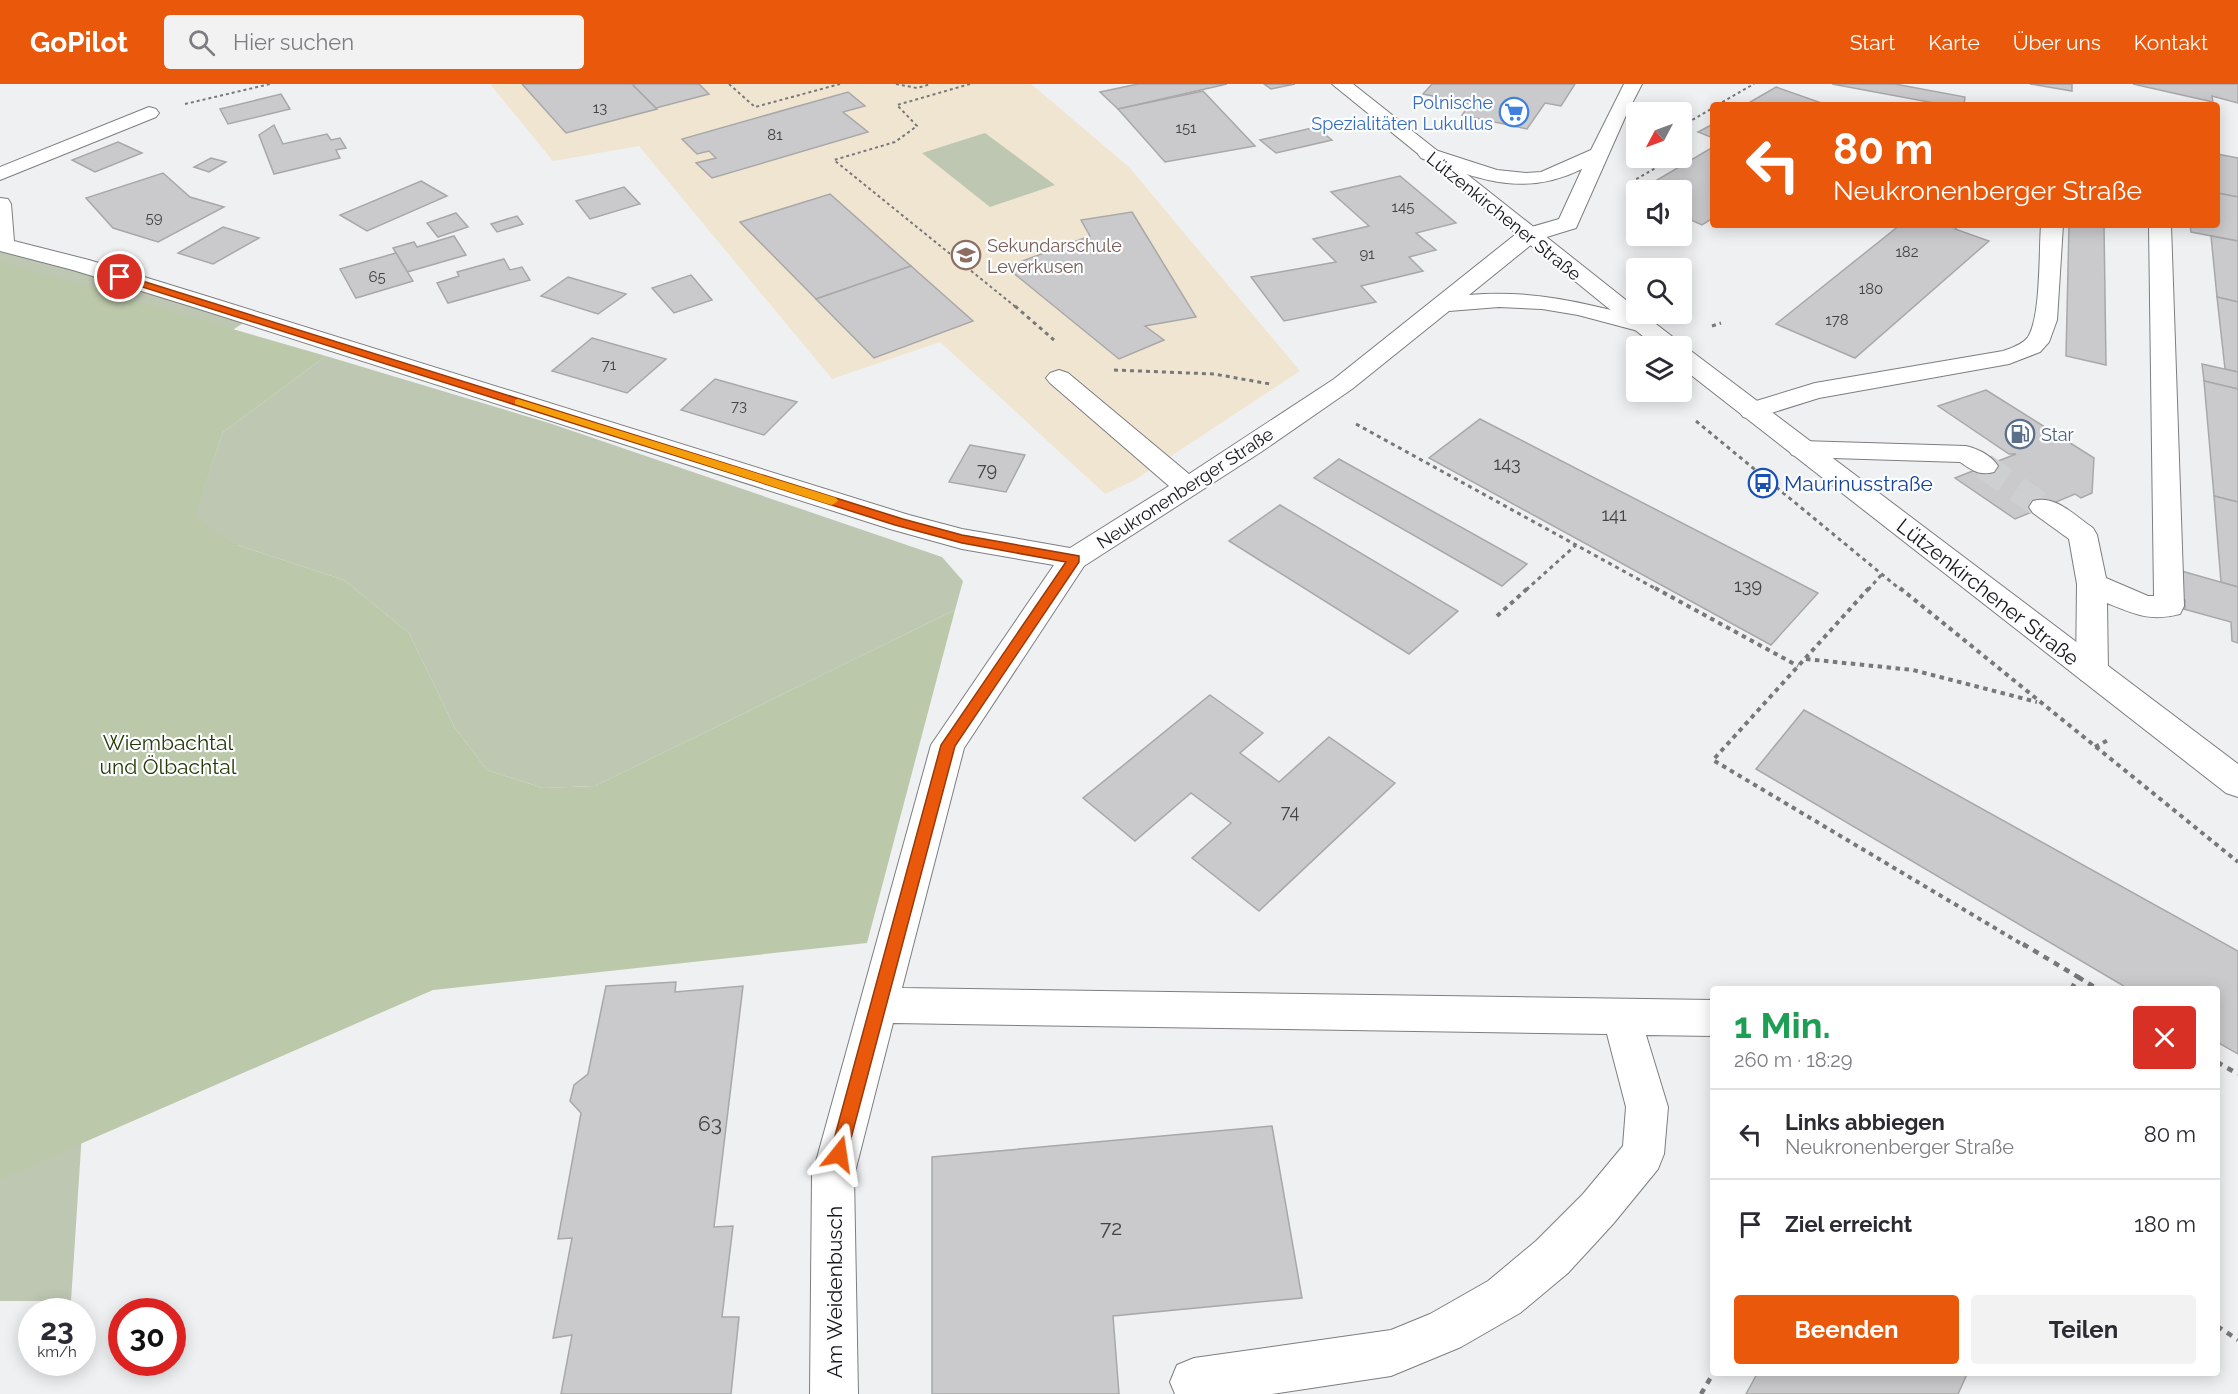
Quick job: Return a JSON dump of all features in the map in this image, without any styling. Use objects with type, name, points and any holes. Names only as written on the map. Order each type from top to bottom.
[{"type":"street","name":"Lützenkirchener Straße","points":[[1341,84],[1656,336]]},
{"type":"street","points":[[1529,235],[1568,223],[1633,84]]},
{"type":"street","points":[[0,174],[149,113]]},
{"type":"street","points":[[1428,154],[1489,174],[1514,178],[1541,178],[1599,153]]},
{"type":"street","points":[[0,204],[2,244]]},
{"type":"street","points":[[1752,411],[1815,391],[2008,357],[2025,351],[2036,344],[2045,328],[2052,228]]},
{"type":"street","points":[[2092,584],[2145,607],[2169,606],[2160,228]]},
{"type":"street","name":"Neukronenberger Straße","points":[[2,244],[81,265],[188,298],[900,522],[962,539],[1074,559],[1343,384],[1529,235]]},
{"type":"street","points":[[1442,305],[1469,301],[1516,300],[1559,304],[1642,325]]},
{"type":"street","name":"Lützenkirchener Straße","points":[[1692,364],[2238,783]]},
{"type":"street","points":[[1059,378],[1187,487]]},
{"type":"street","points":[[1802,449],[1966,454],[1984,466]]},
{"type":"street","points":[[2043,507],[2083,535],[2092,584],[2092,672]]},
{"type":"street","name":"Am Weidenbusch","points":[[834,1394],[833,1176],[948,745],[1074,559]]},
{"type":"street","points":[[878,1005],[1710,1018]]},
{"type":"street","points":[[1194,1382],[1391,1353],[1445,1331],[1504,1297],[1552,1257],[1598,1209],[1643,1154],[1647,1107],[1634,1055],[1620,1017]]},
{"type":"path","points":[[149,113],[270,84]]},
{"type":"path","points":[[729,84],[755,107],[840,84]]},
{"type":"path","points":[[896,84],[917,88],[931,84]]},
{"type":"path","points":[[970,84],[897,105],[917,126],[895,142],[834,160],[971,269],[1059,344]]},
{"type":"path","points":[[1723,102],[1754,84]]},
{"type":"path","points":[[1692,120],[1710,110]]},
{"type":"path","points":[[1712,326],[1721,323]]},
{"type":"path","points":[[1108,369],[1214,374],[1269,383],[1316,402],[1798,666]]},
{"type":"path","points":[[1690,414],[1765,482],[2238,862]]},
{"type":"path","points":[[1707,439],[1713,436]]},
{"type":"path","points":[[1497,616],[1576,545]]},
{"type":"path","points":[[1882,574],[1713,760],[2093,986]]},
{"type":"path","points":[[1805,659],[1912,670],[1970,683],[2040,703]]},
{"type":"path","points":[[2073,986],[2078,977]]},
{"type":"path","points":[[2220,1064],[2238,1074]]},
{"type":"path","points":[[2220,1328],[2238,1340]]},
{"type":"path","points":[[1701,1394],[1712,1376]]},
{"type":"shaded area","name":"Sekundarschule Leverkusen","points":[[490,84],[1031,84],[1129,167],[1300,371],[1133,481],[1105,494],[940,342],[832,379],[639,146],[553,161]]},
{"type":"green space","points":[[985,133],[1055,185],[990,207],[922,153]]},
{"type":"green space","name":"Wiembachtal und Ölbachtal","points":[[0,251],[45,254],[248,320],[109,410],[203,491],[223,432],[326,356],[549,423],[942,557],[963,581],[955,610],[595,786],[543,788],[487,770],[455,728],[409,633],[344,580],[237,545],[83,1117],[71,1298],[18,1298],[18,1301],[0,1301]]},
{"type":"green space","name":"Wiembachtal und Ölbachtal","points":[[0,262],[326,356],[223,432],[195,516],[228,542],[344,580],[409,633],[455,728],[487,770],[543,788],[595,786],[955,610],[867,943],[433,990],[0,1179]]},
{"type":"building","points":[[522,84],[632,84],[657,109],[566,133]]},
{"type":"building","points":[[632,84],[699,84],[709,94],[656,108]]},
{"type":"building","points":[[1138,84],[1227,84],[1118,109],[1100,92]]},
{"type":"building","points":[[1264,84],[1295,84],[1271,89]]},
{"type":"building","points":[[1432,84],[1575,84],[1561,106],[1545,103],[1527,129],[1462,115],[1470,104],[1423,94]]},
{"type":"building","points":[[1832,84],[1895,84],[1965,97],[1964,102],[1929,102]]},
{"type":"building","points":[[2030,84],[2072,84],[2072,91]]},
{"type":"building","points":[[2133,84],[2238,84],[2238,103],[2212,96],[2213,102]]},
{"type":"building","points":[[1776,87],[1818,102],[1750,102]]},
{"type":"building","points":[[1203,91],[1255,146],[1165,162],[1118,109]]},
{"type":"building","points":[[848,92],[865,106],[843,112],[868,132],[712,178],[696,163],[716,158],[709,151],[697,154],[682,139]]},
{"type":"building","points":[[281,94],[290,109],[228,124],[220,109]]},
{"type":"building","points":[[274,125],[283,144],[327,134],[331,140],[340,138],[346,148],[336,150],[340,158],[274,174],[259,135]]},
{"type":"building","points":[[1710,126],[1710,137],[1698,132]]},
{"type":"building","points":[[1316,127],[1332,140],[1276,153],[1260,140]]},
{"type":"building","points":[[118,142],[142,153],[95,172],[72,160]]},
{"type":"building","points":[[1710,149],[1710,220],[1702,225],[1692,220],[1692,180],[1657,180],[1677,168],[1692,168],[1692,159]]},
{"type":"building","points":[[2220,155],[2238,158],[2238,197],[2220,194]]},
{"type":"building","points":[[211,158],[226,162],[209,172],[194,167]]},
{"type":"building","points":[[163,173],[190,197],[224,207],[158,242],[113,228],[86,198]]},
{"type":"building","points":[[1400,176],[1456,223],[1416,233],[1436,250],[1409,257],[1423,271],[1361,286],[1376,302],[1284,321],[1251,277],[1336,262],[1313,239],[1369,226],[1331,192]]},
{"type":"building","points":[[421,181],[447,196],[367,231],[340,215]]},
{"type":"building","points":[[624,187],[640,204],[590,219],[576,201]]},
{"type":"building","points":[[830,194],[911,266],[816,299],[740,222]]},
{"type":"building","points":[[2220,194],[2238,197],[2238,241],[2191,232],[2190,228],[2220,228]]},
{"type":"building","points":[[1132,212],[1196,317],[1145,326],[1164,340],[1119,359],[1006,267],[1090,236],[1081,220]]},
{"type":"building","points":[[456,213],[468,227],[438,237],[427,223]]},
{"type":"building","points":[[517,216],[523,224],[497,232],[491,224]]},
{"type":"building","points":[[223,227],[259,238],[213,264],[178,253]]},
{"type":"building","points":[[1896,228],[1956,228],[1989,241],[1855,358],[1776,324]]},
{"type":"building","points":[[2069,228],[2104,228],[2106,365],[2066,356]]},
{"type":"building","points":[[454,236],[466,255],[407,272],[393,248],[414,242],[417,247]]},
{"type":"building","points":[[2211,236],[2238,241],[2238,302],[2217,297]]},
{"type":"building","points":[[396,253],[413,281],[356,298],[340,269]]},
{"type":"building","points":[[504,259],[510,270],[522,267],[530,280],[448,303],[437,283],[459,276],[457,272]]},
{"type":"building","points":[[911,266],[973,321],[874,358],[816,299]]},
{"type":"building","points":[[691,275],[712,300],[674,313],[652,288]]},
{"type":"building","points":[[568,277],[626,294],[598,314],[541,296]]},
{"type":"building","points":[[2217,297],[2238,302],[2238,372],[2225,369]]},
{"type":"building","points":[[592,338],[666,359],[627,393],[552,371]]},
{"type":"building","points":[[2202,364],[2238,372],[2238,389],[2204,381]]},
{"type":"building","points":[[715,379],[797,402],[764,435],[681,410]]},
{"type":"building","points":[[2204,381],[2238,389],[2238,502],[2214,496]]},
{"type":"building","points":[[1986,390],[2094,458],[2092,493],[2081,498],[2075,494],[2015,519],[1955,478],[2016,454],[2009,454],[1938,406]]},
{"type":"building","points":[[1480,419],[1818,593],[1771,645],[1429,458]]},
{"type":"building","points":[[970,445],[1025,455],[1006,492],[949,482]]},
{"type":"building","points":[[1339,459],[1527,564],[1502,586],[1314,478]]},
{"type":"building","points":[[2214,496],[2238,502],[2238,587],[2221,582]]},
{"type":"building","points":[[1280,505],[1458,611],[1409,654],[1229,541]]},
{"type":"building","points":[[2178,570],[2238,587],[2238,643],[2232,641],[2231,622],[2180,608],[2185,608],[2185,600],[2180,599]]},
{"type":"building","points":[[1210,695],[1263,733],[1240,753],[1279,782],[1329,737],[1395,783],[1259,911],[1192,858],[1231,823],[1191,793],[1135,841],[1083,798]]},
{"type":"building","points":[[1804,710],[2238,951],[2238,1054],[2220,1044],[2220,986],[2124,986],[1756,769]]},
{"type":"building","points":[[676,982],[675,992],[743,986],[714,1227],[733,1226],[722,1317],[739,1317],[731,1394],[561,1394],[572,1335],[553,1338],[572,1238],[558,1239],[581,1113],[570,1101],[574,1085],[588,1074],[606,986]]},
{"type":"building","points":[[1272,1126],[1302,1298],[1113,1316],[1119,1394],[932,1394],[932,1157]]},
{"type":"building","points":[[1756,1376],[1966,1376],[1958,1394],[1746,1394]]},
{"type":"tunnel","points":[[1984,466],[2043,507]]},
{"type":"slow traffic","points":[[518,402],[832,501]]},
{"type":"place","name":"Polnische Spezialitäten Lukullus","points":[[1514,112]]},
{"type":"place","name":"Sekundarschule Leverkusen","points":[[966,255]]},
{"type":"place","name":"Star","points":[[2020,434]]},
{"type":"place","name":"Maurinusstraße","points":[[1763,483]]},
{"type":"route","points":[[120,277],[900,522],[962,539],[1074,559],[948,745],[839,1154]]}]
